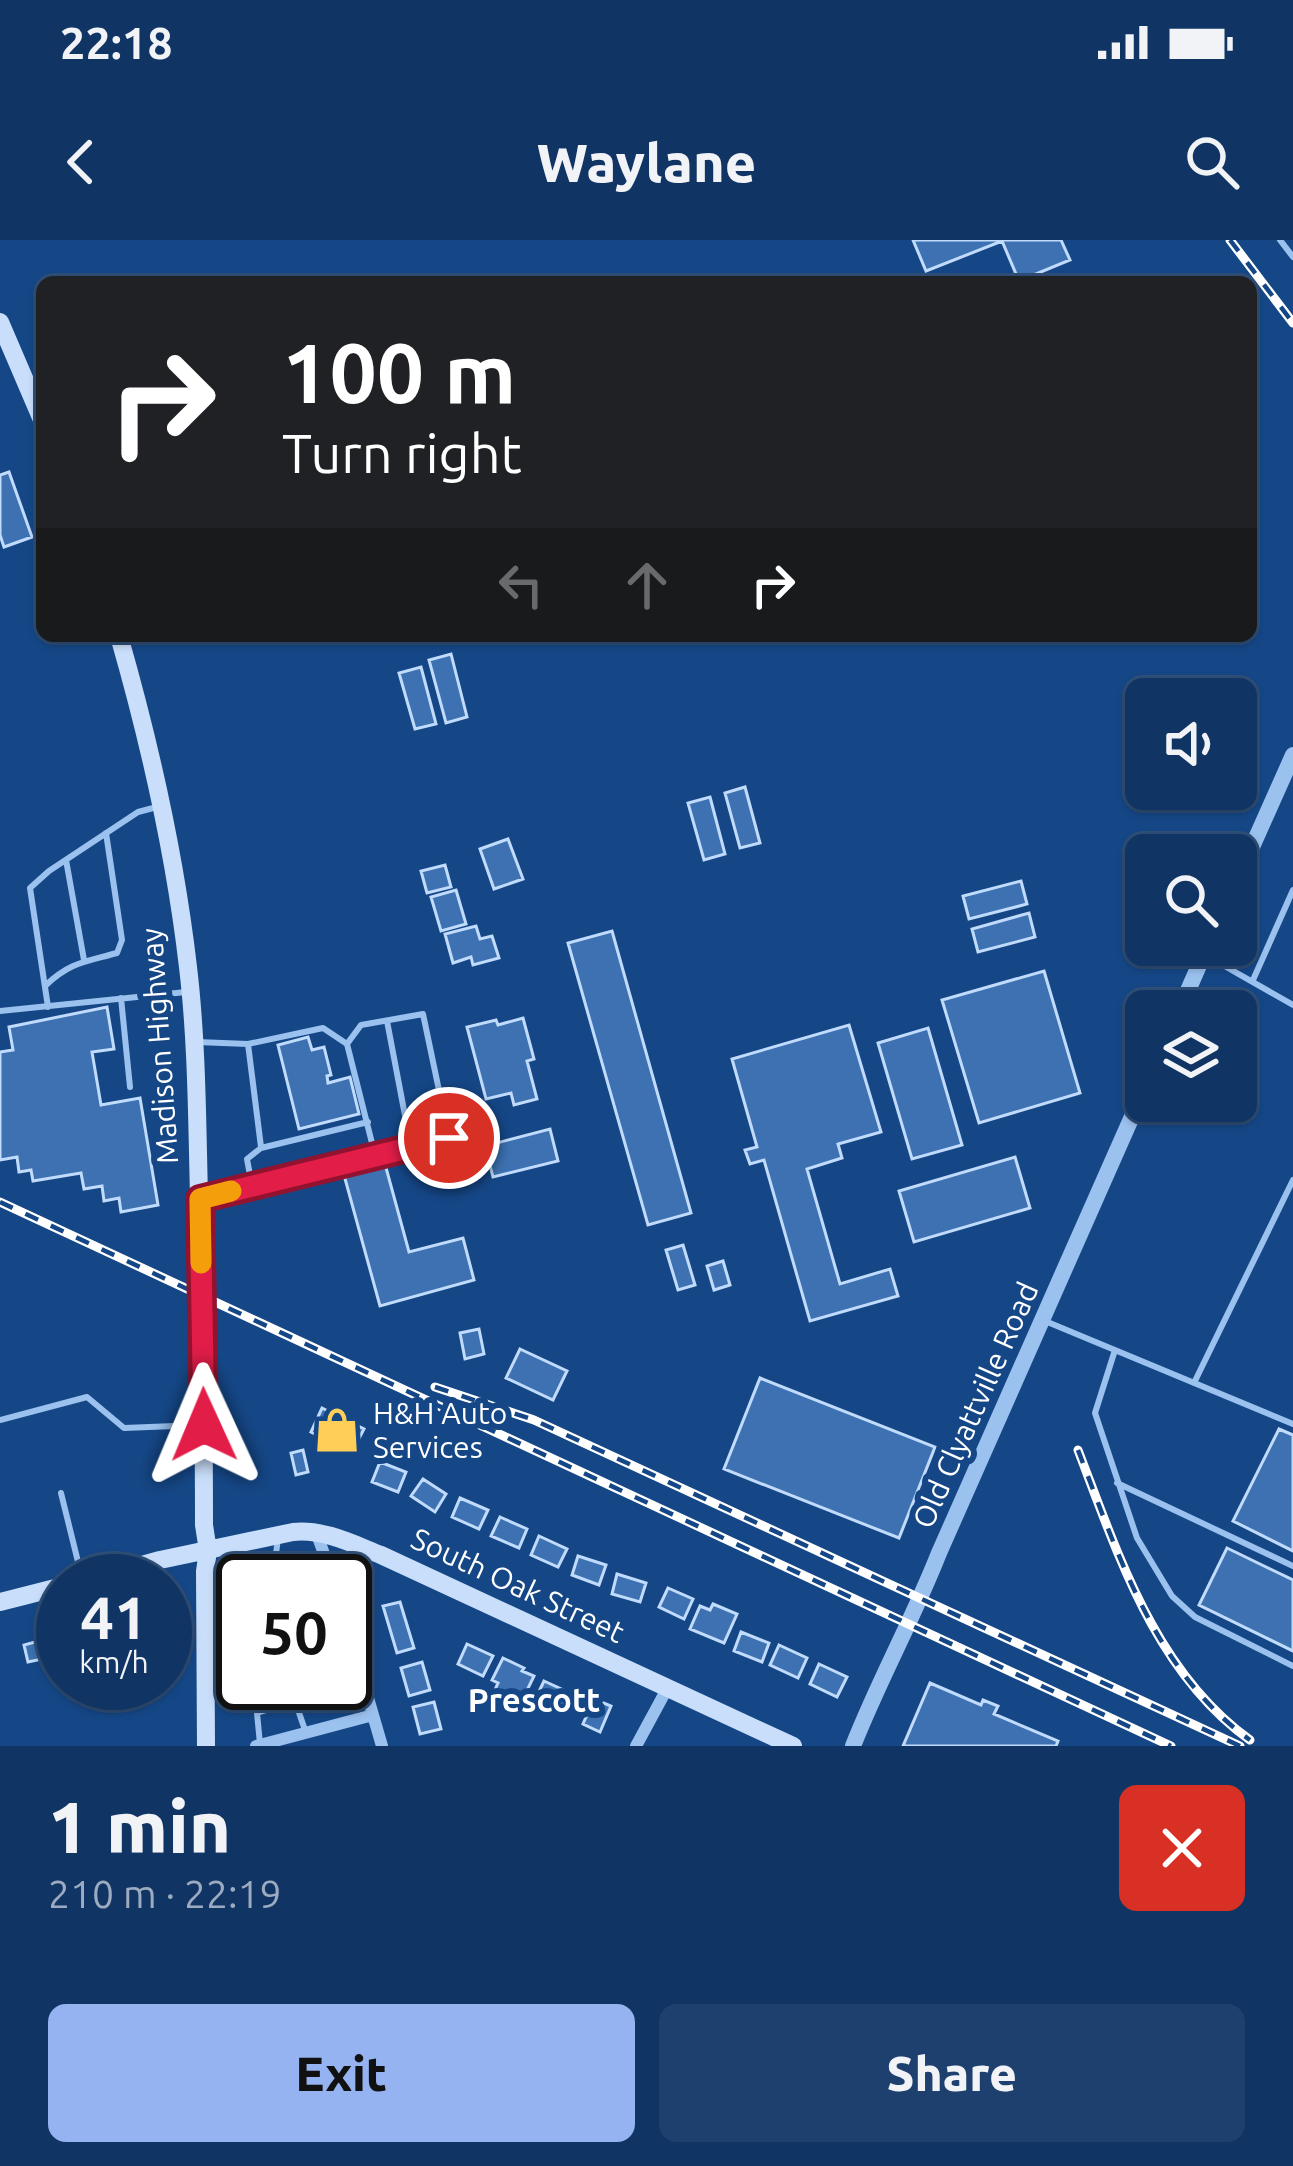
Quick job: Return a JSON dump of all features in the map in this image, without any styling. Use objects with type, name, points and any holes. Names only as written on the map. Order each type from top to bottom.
[{"type":"main road","points":[[1,327],[36,406]]},
{"type":"main road","name":"Madison Highway","points":[[121,642],[161,807],[182,925],[194,1042],[208,1551],[206,1746]]},
{"type":"main road","name":"South Oak Street","points":[[192,1554],[304,1531],[333,1535],[793,1746]]},
{"type":"main road","points":[[0,1602],[36,1593]]},
{"type":"street","points":[[1257,836],[1293,755]]},
{"type":"street","name":"Old Clyattville Road","points":[[853,1746],[1129,1122]]},
{"type":"street","points":[[316,1532],[324,1554]]},
{"type":"street","points":[[636,1746],[668,1687]]},
{"type":"street","points":[[372,1710],[382,1746]]},
{"type":"street","points":[[258,1745],[373,1715]]},
{"type":"lane","points":[[1280,240],[1293,257]]},
{"type":"lane","points":[[48,1007],[30,888],[138,812],[161,807]]},
{"type":"lane","points":[[45,986],[63,968],[117,953],[122,940],[106,833]]},
{"type":"lane","points":[[66,860],[84,960]]},
{"type":"lane","points":[[1253,982],[1293,890]]},
{"type":"lane","points":[[1230,966],[1293,1005]]},
{"type":"lane","points":[[0,1011],[190,992]]},
{"type":"lane","points":[[121,998],[130,1087]]},
{"type":"lane","points":[[200,1199],[449,1138],[423,1015],[361,1024],[347,1044]]},
{"type":"lane","points":[[387,1021],[411,1147]]},
{"type":"lane","points":[[194,1042],[248,1044],[323,1028],[347,1044],[376,1155]]},
{"type":"lane","points":[[248,1044],[261,1148]]},
{"type":"lane","points":[[252,1186],[247,1160],[261,1148],[368,1122]]},
{"type":"lane","points":[[1194,1383],[1293,1180]]},
{"type":"lane","points":[[1041,1320],[1293,1424]]},
{"type":"lane","points":[[1115,1350],[1095,1413],[1137,1538],[1172,1596],[1195,1617],[1293,1666]]},
{"type":"lane","points":[[0,1420],[87,1397],[124,1428],[204,1425]]},
{"type":"lane","points":[[1117,1483],[1293,1566]]},
{"type":"lane","points":[[61,1493],[77,1554]]},
{"type":"lane","points":[[276,1554],[278,1536]]},
{"type":"lane","points":[[206,1622],[216,1621]]},
{"type":"lane","points":[[206,1678],[216,1678]]},
{"type":"lane","points":[[255,1710],[258,1745]]},
{"type":"lane","points":[[256,1713],[266,1710]]},
{"type":"lane","points":[[298,1710],[306,1733]]},
{"type":"building","points":[[913,240],[1061,240],[1070,260],[1031,276],[1017,276],[1002,241],[926,271]]},
{"type":"building","points":[[9,472],[32,537],[4,547],[0,475]]},
{"type":"building","points":[[451,654],[467,717],[446,723],[429,660]]},
{"type":"building","points":[[421,667],[436,724],[415,729],[399,673]]},
{"type":"building","points":[[745,787],[760,843],[740,848],[725,793]]},
{"type":"building","points":[[710,797],[725,854],[704,860],[688,803]]},
{"type":"building","points":[[508,839],[523,879],[494,889],[480,849]]},
{"type":"building","points":[[445,865],[451,887],[427,893],[421,871]]},
{"type":"building","points":[[1021,881],[1027,904],[969,919],[963,896]]},
{"type":"building","points":[[456,890],[466,924],[441,931],[431,897]]},
{"type":"building","points":[[1029,913],[1035,937],[978,952],[972,929]]},
{"type":"building","points":[[476,926],[480,939],[492,936],[499,958],[473,965],[471,957],[453,963],[445,934]]},
{"type":"building","points":[[612,931],[691,1213],[648,1225],[568,943]]},
{"type":"building","points":[[1044,971],[1080,1093],[979,1123],[942,1000]]},
{"type":"building","points":[[107,1007],[114,1049],[92,1052],[101,1105],[140,1098],[158,1205],[121,1212],[119,1198],[104,1201],[102,1186],[84,1189],[81,1173],[33,1181],[31,1170],[19,1172],[17,1157],[0,1160],[0,1052],[13,1050],[9,1027]]},
{"type":"building","points":[[523,1018],[534,1059],[527,1061],[537,1099],[514,1105],[511,1093],[486,1099],[467,1027]]},
{"type":"building","points":[[849,1025],[881,1132],[838,1144],[842,1158],[807,1169],[840,1284],[890,1269],[898,1296],[810,1321],[764,1160],[750,1164],[745,1150],[757,1147],[732,1059]]},
{"type":"building","points":[[928,1028],[962,1145],[912,1159],[878,1043]]},
{"type":"building","points":[[308,1037],[312,1050],[324,1047],[331,1075],[328,1083],[350,1077],[359,1114],[299,1129],[278,1045]]},
{"type":"building","points":[[550,1129],[558,1161],[493,1177],[485,1146]]},
{"type":"building","points":[[1015,1157],[1030,1208],[914,1242],[899,1191]]},
{"type":"building","points":[[385,1164],[409,1252],[463,1238],[474,1280],[380,1306],[344,1175]]},
{"type":"building","points":[[683,1245],[695,1285],[678,1290],[666,1250]]},
{"type":"building","points":[[723,1261],[730,1285],[714,1290],[707,1266]]},
{"type":"building","points":[[479,1329],[484,1354],[465,1359],[460,1333]]},
{"type":"building","points":[[520,1349],[567,1371],[553,1400],[506,1378]]},
{"type":"building","points":[[760,1378],[935,1447],[899,1538],[724,1469]]},
{"type":"building","name":"H&H Auto Services","points":[[322,1408],[364,1429],[352,1452],[311,1432]]},
{"type":"building","points":[[1279,1429],[1293,1435],[1293,1551],[1233,1521]]},
{"type":"building","points":[[303,1450],[308,1472],[296,1475],[291,1453]]},
{"type":"building","points":[[380,1462],[406,1472],[398,1492],[372,1482]]},
{"type":"building","points":[[423,1479],[446,1494],[435,1512],[411,1496]]},
{"type":"building","points":[[460,1498],[488,1510],[479,1529],[452,1517]]},
{"type":"building","points":[[500,1517],[527,1529],[519,1548],[491,1536]]},
{"type":"building","points":[[539,1536],[567,1549],[558,1567],[531,1555]]},
{"type":"building","points":[[1227,1548],[1293,1580],[1293,1651],[1199,1605]]},
{"type":"building","points":[[578,1556],[606,1565],[599,1585],[572,1575]]},
{"type":"building","points":[[617,1574],[646,1583],[640,1602],[612,1594]]},
{"type":"building","points":[[668,1588],[693,1599],[684,1619],[659,1607]]},
{"type":"building","points":[[400,1602],[414,1648],[397,1653],[383,1606]]},
{"type":"building","points":[[713,1604],[737,1614],[724,1643],[690,1629],[700,1606],[710,1610]]},
{"type":"building","points":[[741,1632],[769,1643],[762,1662],[734,1651]]},
{"type":"building","points":[[36,1642],[36,1660],[28,1662],[24,1645]]},
{"type":"building","points":[[467,1644],[493,1656],[483,1676],[458,1664]]},
{"type":"building","points":[[779,1645],[807,1658],[798,1678],[770,1665]]},
{"type":"building","points":[[503,1658],[534,1676],[519,1707],[493,1694],[498,1683],[492,1680]]},
{"type":"building","points":[[422,1662],[430,1690],[409,1696],[401,1668]]},
{"type":"building","points":[[819,1664],[847,1677],[837,1697],[810,1684]]},
{"type":"building","points":[[544,1681],[570,1693],[561,1712],[535,1700]]},
{"type":"building","points":[[930,1683],[981,1705],[983,1700],[998,1706],[994,1714],[1058,1741],[1056,1746],[903,1746]]},
{"type":"building","points":[[594,1699],[611,1706],[600,1732],[583,1724]]},
{"type":"building","points":[[434,1702],[441,1729],[420,1734],[413,1707]]},
{"type":"railway","points":[[1230,240],[1293,323]]},
{"type":"railway","points":[[0,1202],[1171,1746]]},
{"type":"railway","points":[[435,1387],[534,1420],[1240,1746]]},
{"type":"railway","points":[[1078,1450],[1125,1570],[1164,1646],[1217,1712],[1250,1740]]},
{"type":"slow traffic","points":[[201,1263],[200,1199],[231,1191]]},
{"type":"place","name":"H&H Auto Services","points":[[337,1430]]},
{"type":"district","name":"Prescott","points":[[534,1699]]},
{"type":"route","points":[[204,1425],[200,1199],[449,1138]]}]
